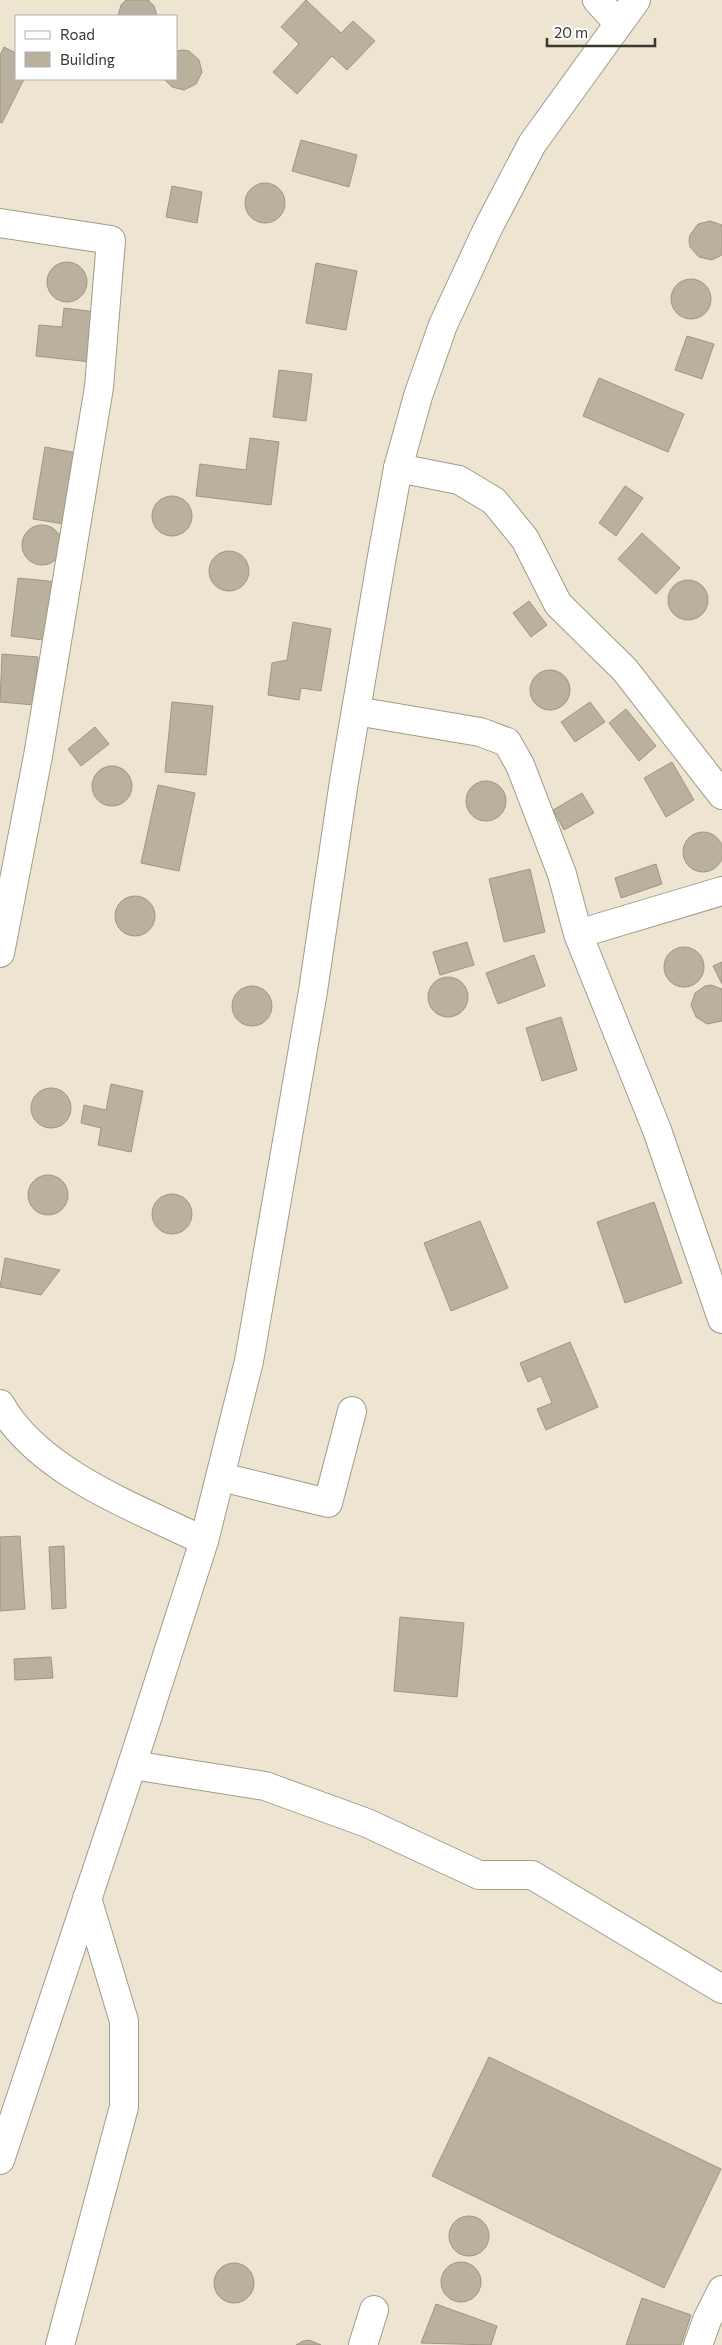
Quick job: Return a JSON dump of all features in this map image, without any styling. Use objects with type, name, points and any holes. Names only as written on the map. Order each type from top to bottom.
[{"type":"street","points":[[597,0],[618,23]]},
{"type":"street","points":[[0,2160],[132,1765],[204,1541],[222,1477],[249,1361],[269,1250],[313,991],[356,711],[398,468],[418,396],[443,325],[488,228],[532,144],[636,0]]},
{"type":"street","points":[[0,223],[111,240],[98,397],[38,756],[0,953]]},
{"type":"street","points":[[398,468],[459,480],[494,501],[525,539],[558,604],[625,670],[722,795]]},
{"type":"street","points":[[356,711],[480,732],[507,742],[520,765],[562,874],[578,934],[657,1130],[722,1318]]},
{"type":"street","points":[[578,934],[722,891]]},
{"type":"street","points":[[0,1404],[34,1448],[94,1486],[204,1541]]},
{"type":"street","points":[[222,1477],[328,1503],[352,1411]]},
{"type":"street","points":[[132,1765],[265,1786],[366,1823],[479,1875],[532,1875],[722,1989]]},
{"type":"street","points":[[60,2345],[124,2106],[124,2021],[87,1898]]},
{"type":"street","points":[[698,2345],[707,2320],[722,2290]]},
{"type":"street","points":[[363,2345],[374,2310]]},
{"type":"building","points":[[126,0],[148,0],[154,6],[157,15],[118,15],[121,5]]},
{"type":"building","points":[[306,0],[341,33],[353,21],[375,41],[347,70],[332,56],[297,94],[273,72],[299,44],[281,27]]},
{"type":"building","points":[[4,47],[15,52],[15,80],[24,80],[2,123],[0,122],[0,55]]},
{"type":"building","points":[[178,51],[189,51],[199,60],[202,72],[196,84],[184,90],[172,87],[165,80],[178,80]]},
{"type":"building","points":[[301,140],[357,155],[349,187],[292,171]]},
{"type":"building","points":[[265,183],[279,189],[285,203],[279,217],[265,223],[251,217],[245,203],[251,189]]},
{"type":"building","points":[[172,186],[202,192],[197,223],[166,217]]},
{"type":"building","points":[[710,221],[722,225],[722,255],[712,260],[699,257],[690,247],[689,241],[690,235],[698,224]]},
{"type":"building","points":[[67,262],[81,268],[87,282],[81,296],[67,302],[53,296],[47,282],[53,268]]},
{"type":"building","points":[[316,263],[357,271],[346,330],[306,323]]},
{"type":"building","points":[[691,279],[705,285],[711,299],[705,313],[691,319],[677,313],[671,299],[677,285]]},
{"type":"building","points":[[64,308],[96,312],[91,362],[36,356],[39,325],[62,327]]},
{"type":"building","points":[[687,336],[714,344],[702,379],[675,370]]},
{"type":"building","points":[[279,370],[312,374],[306,421],[273,417]]},
{"type":"building","points":[[599,378],[684,414],[668,452],[583,416]]},
{"type":"building","points":[[250,438],[279,442],[271,505],[196,496],[200,464],[246,470]]},
{"type":"building","points":[[45,447],[77,453],[64,524],[33,519]]},
{"type":"building","points":[[625,486],[643,498],[616,536],[599,523]]},
{"type":"building","points":[[172,496],[186,502],[192,516],[186,530],[172,536],[158,530],[152,516],[158,502]]},
{"type":"building","points":[[42,525],[56,531],[62,545],[56,559],[42,565],[28,559],[22,545],[28,531]]},
{"type":"building","points":[[642,533],[680,568],[656,594],[618,559]]},
{"type":"building","points":[[229,551],[243,557],[249,571],[243,585],[229,591],[215,585],[209,571],[215,557]]},
{"type":"building","points":[[18,578],[58,582],[51,641],[11,636]]},
{"type":"building","points":[[688,580],[702,586],[708,600],[702,614],[688,620],[674,614],[668,600],[674,586]]},
{"type":"building","points":[[529,601],[547,625],[531,637],[513,613]]},
{"type":"building","points":[[293,622],[331,629],[321,691],[301,688],[299,700],[268,695],[272,663],[287,660]]},
{"type":"building","points":[[2,654],[38,657],[34,705],[0,702]]},
{"type":"building","points":[[550,670],[564,676],[570,690],[564,704],[550,710],[536,704],[530,690],[536,676]]},
{"type":"building","points":[[172,702],[213,706],[206,775],[165,772]]},
{"type":"building","points":[[590,702],[605,722],[575,742],[561,722]]},
{"type":"building","points":[[626,709],[656,746],[639,761],[609,723]]},
{"type":"building","points":[[95,727],[109,744],[81,766],[68,749]]},
{"type":"building","points":[[672,762],[694,800],[666,817],[644,778]]},
{"type":"building","points":[[112,766],[126,772],[132,786],[126,800],[112,806],[98,800],[92,786],[98,772]]},
{"type":"building","points":[[486,781],[500,787],[506,801],[500,815],[486,821],[472,815],[466,801],[472,787]]},
{"type":"building","points":[[158,785],[195,793],[179,871],[141,863]]},
{"type":"building","points":[[582,793],[594,813],[564,830],[553,810]]},
{"type":"building","points":[[703,832],[717,838],[723,852],[717,866],[703,872],[689,866],[683,852],[689,838]]},
{"type":"building","points":[[656,864],[662,884],[621,898],[615,878]]},
{"type":"building","points":[[530,869],[545,932],[504,942],[489,879]]},
{"type":"building","points":[[135,896],[149,902],[155,916],[149,930],[135,936],[121,930],[115,916],[121,902]]},
{"type":"building","points":[[467,942],[474,965],[440,975],[433,952]]},
{"type":"building","points":[[684,947],[698,953],[704,967],[698,981],[684,987],[670,981],[664,967],[670,953]]},
{"type":"building","points":[[534,955],[545,986],[498,1004],[486,973]]},
{"type":"building","points":[[722,962],[722,984],[713,966]]},
{"type":"building","points":[[448,977],[462,983],[468,997],[462,1011],[448,1017],[434,1011],[428,997],[434,983]]},
{"type":"building","points":[[711,985],[722,989],[722,1021],[707,1024],[696,1017],[691,1005],[695,993],[705,986]]},
{"type":"building","points":[[252,986],[266,992],[272,1006],[266,1020],[252,1026],[238,1020],[232,1006],[238,992]]},
{"type":"building","points":[[561,1017],[577,1070],[542,1081],[526,1028]]},
{"type":"building","points":[[111,1084],[143,1091],[131,1152],[98,1145],[101,1128],[81,1123],[84,1105],[106,1110]]},
{"type":"building","points":[[51,1088],[65,1094],[71,1108],[65,1122],[51,1128],[37,1122],[31,1108],[37,1094]]},
{"type":"building","points":[[48,1175],[62,1181],[68,1195],[62,1209],[48,1215],[34,1209],[28,1195],[34,1181]]},
{"type":"building","points":[[172,1194],[186,1200],[192,1214],[186,1228],[172,1234],[158,1228],[152,1214],[158,1200]]},
{"type":"building","points":[[654,1202],[682,1283],[625,1303],[597,1222]]},
{"type":"building","points":[[480,1221],[508,1288],[451,1311],[424,1243]]},
{"type":"building","points":[[5,1258],[60,1270],[41,1295],[0,1287]]},
{"type":"building","points":[[570,1342],[598,1407],[546,1430],[537,1409],[552,1403],[541,1376],[528,1382],[520,1363]]},
{"type":"building","points":[[20,1536],[25,1609],[0,1611],[0,1537]]},
{"type":"building","points":[[64,1546],[66,1608],[52,1609],[49,1547]]},
{"type":"building","points":[[400,1617],[464,1623],[457,1697],[394,1691]]},
{"type":"building","points":[[51,1657],[53,1678],[15,1680],[14,1659]]},
{"type":"building","points":[[489,2057],[721,2169],[664,2288],[432,2176]]},
{"type":"building","points":[[469,2216],[483,2222],[489,2236],[483,2250],[469,2256],[455,2250],[449,2236],[455,2222]]},
{"type":"building","points":[[461,2262],[475,2268],[481,2282],[475,2296],[461,2302],[447,2296],[441,2282],[447,2268]]},
{"type":"building","points":[[234,2263],[248,2269],[254,2283],[248,2297],[234,2303],[220,2297],[214,2283],[220,2269]]},
{"type":"building","points":[[642,2298],[691,2315],[681,2345],[626,2345]]},
{"type":"building","points":[[436,2304],[497,2326],[491,2345],[421,2343]]},
{"type":"building","points":[[309,2340],[321,2345],[296,2345],[303,2341]]}]
